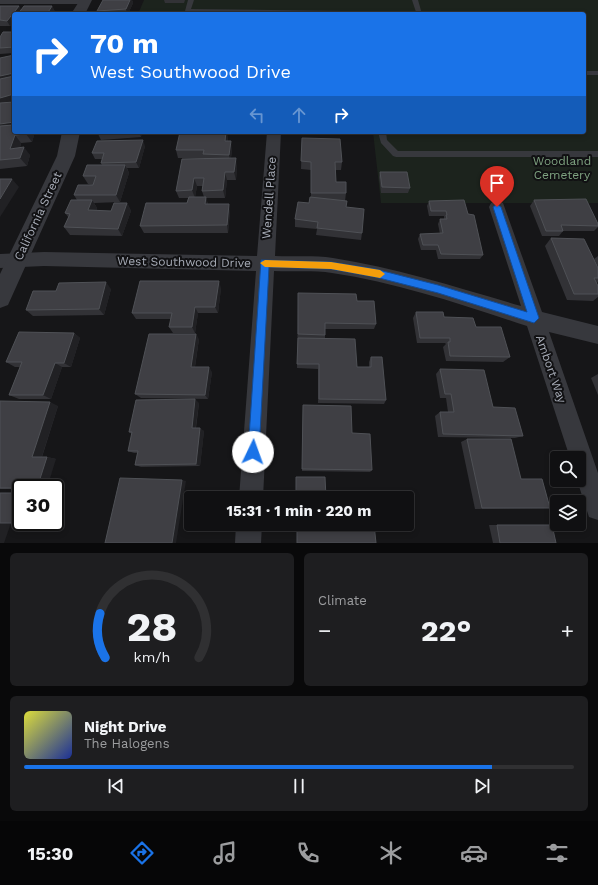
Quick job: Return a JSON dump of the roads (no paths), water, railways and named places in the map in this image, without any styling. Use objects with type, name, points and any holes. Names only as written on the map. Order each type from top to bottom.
[{"type":"street","points":[[0,1],[86,0]]},
{"type":"street","points":[[79,12],[86,0]]},
{"type":"street","name":"California Street","points":[[0,298],[9,261],[60,170],[66,156],[71,134]]},
{"type":"street","name":"Wendell Place","points":[[251,491],[274,134]]},
{"type":"street","name":"Ambort Way","points":[[497,207],[598,508]]},
{"type":"street","name":"West Southwood Drive","points":[[9,261],[44,259],[331,265],[375,273],[438,289],[574,331],[598,335]]},
{"type":"street","points":[[248,543],[249,531]]},
{"type":"lane","points":[[191,0],[188,11],[265,12]]},
{"type":"lane","points":[[414,0],[418,12]]},
{"type":"lane","points":[[586,73],[598,74]]},
{"type":"lane","points":[[382,134],[384,141],[396,154],[598,154]]},
{"type":"park label","name":"Woodland Cemetery","points":[[562,168]]}]
